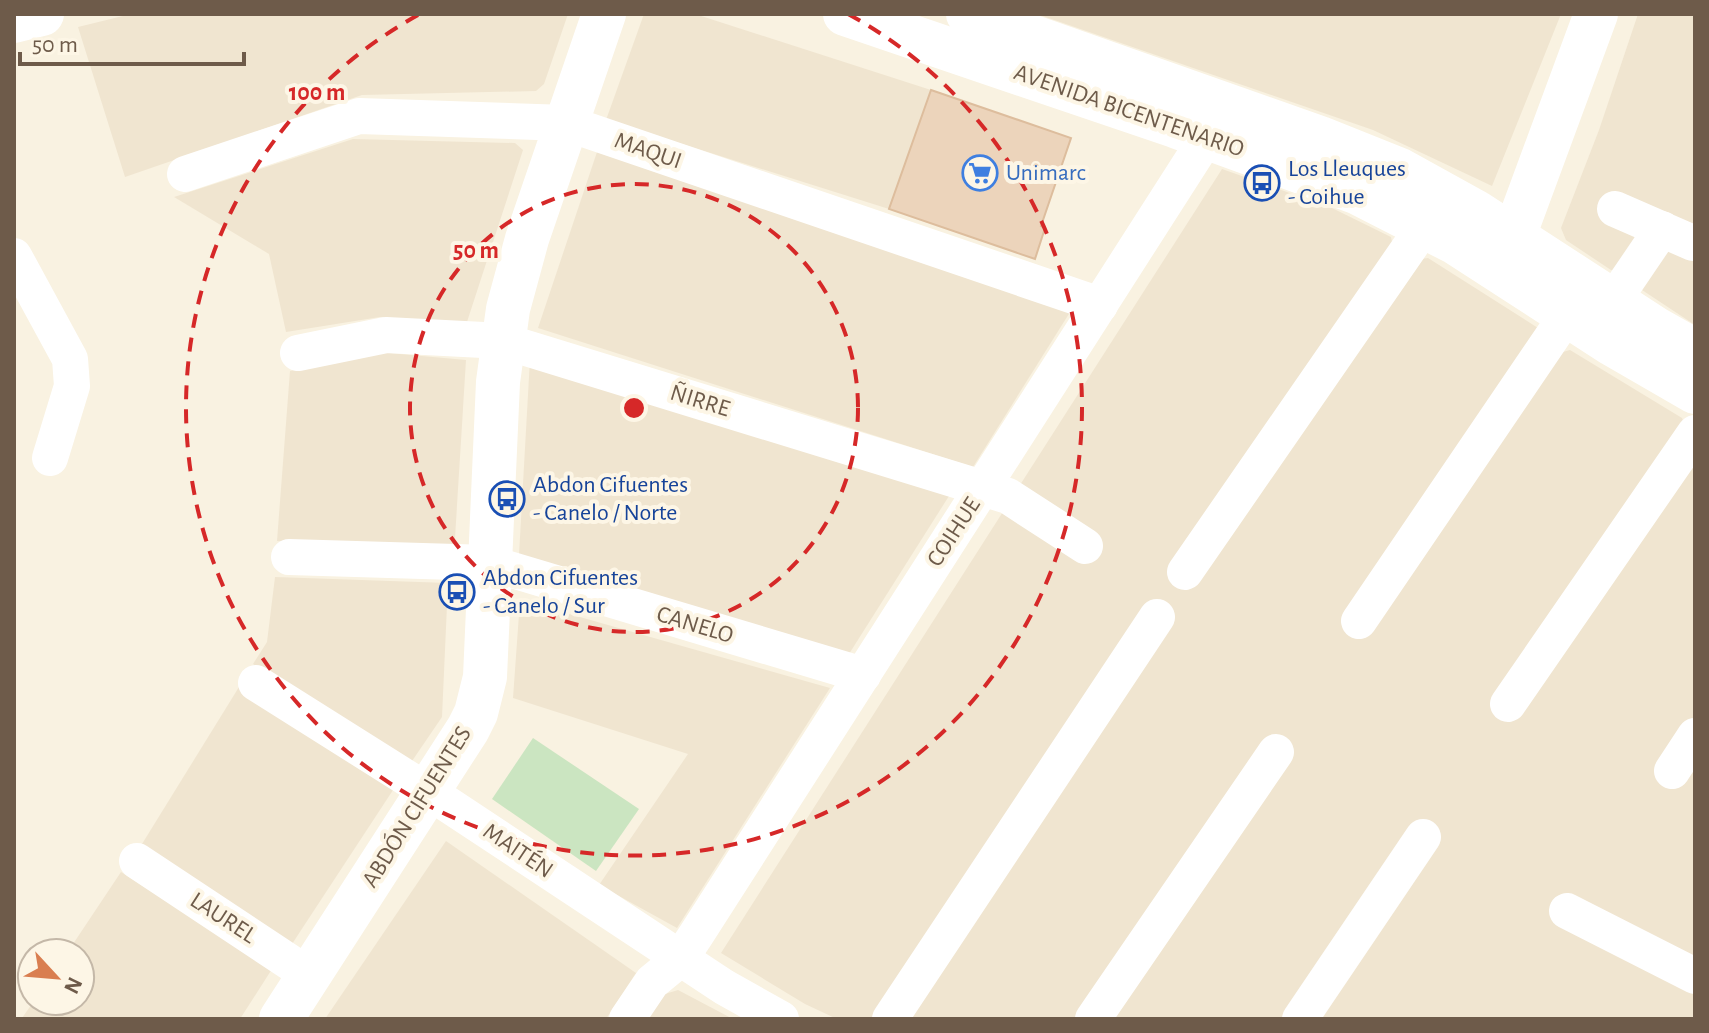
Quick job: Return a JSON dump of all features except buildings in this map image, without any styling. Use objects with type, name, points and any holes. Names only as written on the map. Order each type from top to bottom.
[{"type":"main road","points":[[14,21],[42,14]]},
{"type":"main road","name":"ABDÓN CIFUENTES","points":[[281,1019],[468,729],[481,695],[485,677],[498,382],[503,341],[524,251],[604,14]]},
{"type":"main road","name":"AVENIDA BICENTENARIO","points":[[845,14],[1213,120],[1347,147],[1400,170],[1438,190],[1567,315],[1695,392]]},
{"type":"main road","name":"AVENIDA BICENTENARIO","points":[[968,14],[1213,120],[1334,183],[1425,225],[1506,253],[1613,301],[1695,351]]},
{"type":"main road","points":[[1506,253],[1596,14]]},
{"type":"street","name":"MAQUI","points":[[185,174],[359,116],[566,123],[1100,305]]},
{"type":"street","name":"COIHUE","points":[[627,1019],[652,982],[680,959],[1100,305],[1213,120]]},
{"type":"street","points":[[1613,301],[1677,236],[1615,209]]},
{"type":"street","points":[[1185,572],[1425,225]]},
{"type":"street","points":[[14,256],[70,359],[72,386],[50,458]]},
{"type":"street","points":[[1359,621],[1567,315]]},
{"type":"street","name":"ÑIRRE","points":[[298,353],[386,335],[503,341],[1008,496],[1085,546]]},
{"type":"street","points":[[1508,704],[1695,433]]},
{"type":"street","name":"CANELO","points":[[289,557],[489,563],[863,675]]},
{"type":"street","points":[[890,1019],[1157,617]]},
{"type":"street","name":"MAITÉN","points":[[256,683],[429,792],[680,959],[781,1019]]},
{"type":"street","points":[[1672,771],[1695,736]]},
{"type":"street","points":[[1093,1019],[1276,752]]},
{"type":"street","points":[[1300,1019],[1423,837]]},
{"type":"street","name":"LAUREL","points":[[137,861],[309,975]]},
{"type":"street","points":[[1567,911],[1695,976]]},
{"type":"shaded area","points":[[131,14],[568,14],[544,84],[536,91],[362,95],[125,177],[78,27]]},
{"type":"shaded area","points":[[644,14],[695,14],[931,90],[889,209],[606,120]]},
{"type":"shaded area","points":[[1037,14],[1561,14],[1492,186],[1373,130]]},
{"type":"shaded area","points":[[1638,14],[1695,14],[1695,325],[1636,286],[1620,270],[1611,270],[1566,240],[1561,228],[1599,130]]},
{"type":"shaded area","points":[[353,139],[515,143],[523,150],[465,328],[380,317],[286,332],[269,254],[174,197]]},
{"type":"shaded area","points":[[597,152],[1072,309],[973,467],[538,328]]},
{"type":"shaded area","points":[[1222,169],[1332,208],[1391,237],[1392,242],[1420,259],[1428,258],[1538,328],[1563,352],[1570,350],[1695,429],[1695,1019],[837,1019],[805,1004],[721,953]]},
{"type":"shaded area","points":[[378,352],[466,360],[454,554],[277,541],[290,371]]},
{"type":"shaded area","points":[[530,359],[949,496],[849,654],[519,555]]},
{"type":"shaded area","points":[[275,577],[448,583],[442,717],[410,764],[253,664],[267,642]]},
{"type":"shaded area","points":[[520,600],[830,688],[677,928],[599,885],[688,754],[513,698]]},
{"type":"shaded area","points":[[239,687],[395,787],[292,944],[142,844]]},
{"type":"shaded area","points":[[446,841],[636,973],[606,1019],[325,1019]]},
{"type":"shaded area","points":[[121,872],[272,969],[240,1019],[22,1018],[96,1017],[96,937],[78,937]]},
{"type":"shaded area","points":[[678,990],[733,1019],[648,1019],[665,994]]},
{"type":"green space","points":[[533,738],[639,809],[596,871],[492,799]]},
{"type":"place","name":"Unimarc","points":[[980,173]]},
{"type":"place","name":"Los Lleuques - Coihue","points":[[1262,183]]},
{"type":"place","name":"Abdon Cifuentes - Canelo / Norte","points":[[507,499]]},
{"type":"place","name":"Abdon Cifuentes - Canelo / Sur","points":[[457,592]]}]
